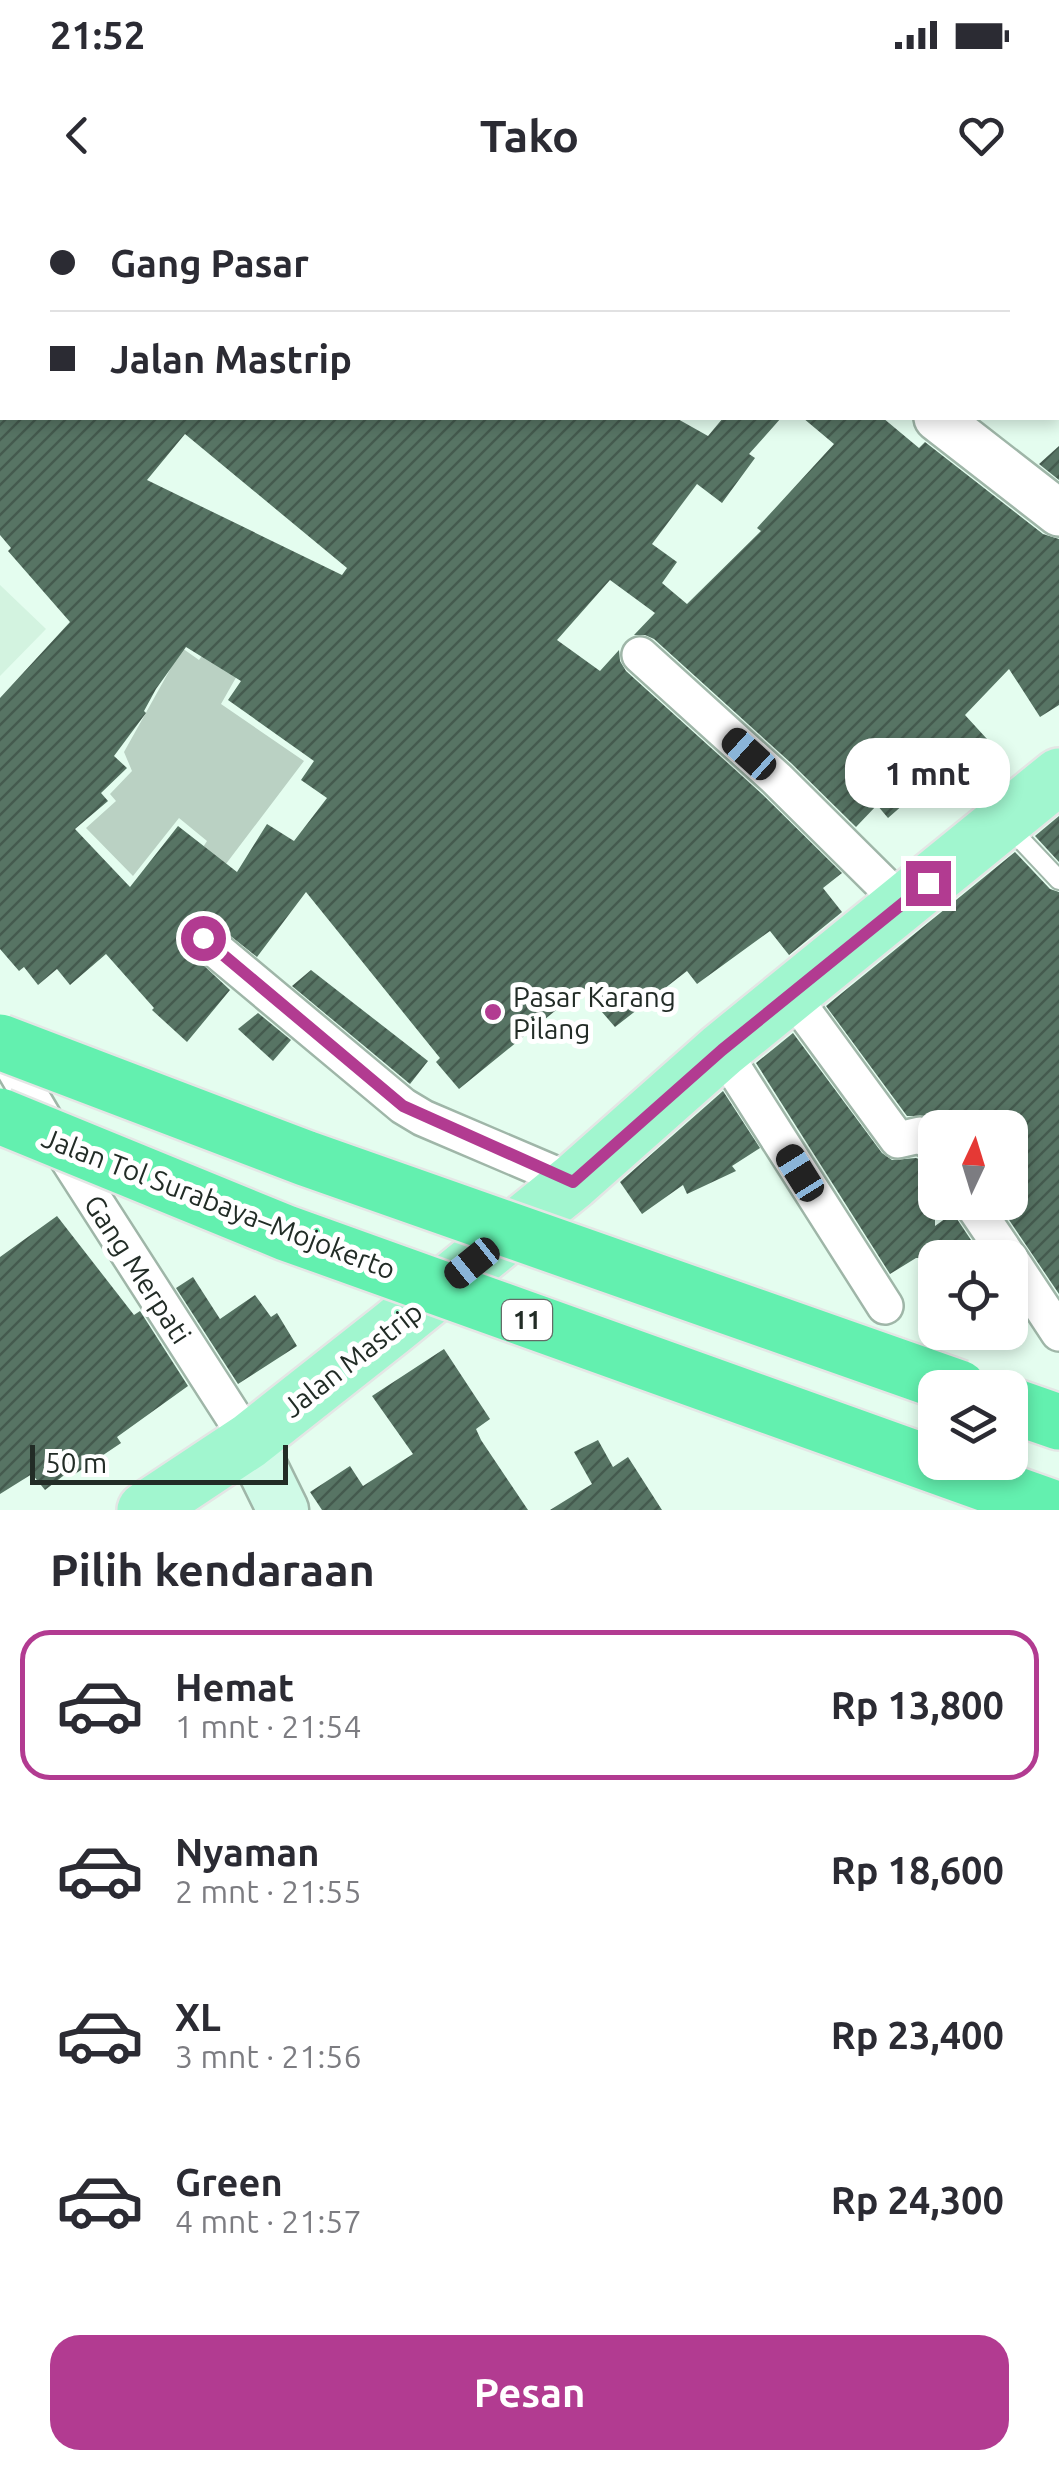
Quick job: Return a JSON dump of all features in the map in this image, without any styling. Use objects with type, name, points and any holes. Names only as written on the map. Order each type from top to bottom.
[{"type":"highway","points":[[0,1043],[305,1158],[918,1373]]},
{"type":"highway","name":"Jalan Tol Surabaya–Mojokerto","points":[[0,1116],[286,1233],[1059,1510]]},
{"type":"highway","points":[[1028,1411],[1059,1422]]},
{"type":"main road","name":"Jalan Mastrip","points":[[145,1510],[248,1442],[573,1182],[722,1050],[1059,776]]},
{"type":"main road","points":[[248,1442],[282,1510]]},
{"type":"street","points":[[940,420],[1059,513]]},
{"type":"street","points":[[640,655],[776,779],[903,904]]},
{"type":"street","points":[[203,938],[403,1106],[573,1182]]},
{"type":"street","points":[[790,994],[898,1140],[918,1135]]},
{"type":"street","name":"Gang Merpati","points":[[0,1043],[64,1153],[248,1442]]},
{"type":"street","points":[[722,1050],[885,1306]]},
{"type":"street","points":[[1028,1286],[1059,1333]]},
{"type":"lane","points":[[1004,822],[1059,880]]},
{"type":"shaded area","points":[[294,575],[221,704],[304,761],[210,885],[188,870],[207,841],[179,818],[133,876],[86,828],[116,801],[110,794],[132,771],[124,752],[182,648],[199,660],[214,639]]},
{"type":"shaded area","points":[[0,585],[46,629],[0,676]]},
{"type":"building","points":[[0,420],[680,420],[708,436],[721,420],[779,420],[749,454],[755,458],[722,503],[697,484],[652,544],[677,562],[662,583],[687,604],[761,531],[757,528],[834,444],[805,420],[885,420],[919,448],[925,442],[1043,534],[1059,539],[1059,705],[1040,717],[1009,669],[965,715],[987,739],[933,789],[928,783],[888,818],[877,805],[856,827],[654,639],[634,635],[655,613],[610,580],[557,640],[600,671],[619,650],[626,671],[762,794],[842,873],[823,888],[842,912],[789,955],[770,931],[697,984],[687,971],[615,1027],[582,989],[459,1089],[436,1062],[440,1058],[306,892],[257,957],[208,918],[186,926],[182,936],[184,947],[230,990],[187,1042],[152,1010],[106,954],[70,985],[57,969],[38,985],[24,967],[19,971],[0,949],[0,698],[70,622],[8,551],[11,548],[0,535]],"holes":[[[185,434],[347,568],[342,575],[147,480]],[[186,647],[241,681],[228,700],[314,761],[301,780],[327,798],[294,841],[267,824],[237,872],[178,826],[130,887],[75,829],[108,801],[101,793],[127,768],[114,756],[146,713],[156,689]]]},
{"type":"building","points":[[1059,446],[1059,480],[1039,464]]},
{"type":"building","points":[[1059,816],[1059,862],[1035,836]]},
{"type":"building","points":[[1015,852],[1050,889],[1059,892],[1059,1294],[1028,1248],[1028,1240],[1023,1240],[1009,1220],[1028,1220],[1028,1110],[918,1110],[918,1116],[907,1116],[826,1006]]},
{"type":"building","points":[[311,970],[428,1061],[410,1084],[292,986]]},
{"type":"building","points":[[258,1013],[291,1040],[273,1061],[238,1029]]},
{"type":"building","points":[[793,1033],[882,1153],[892,1160],[918,1159],[918,1220],[935,1220],[935,1226],[943,1220],[958,1220],[971,1240],[918,1240],[918,1258],[890,1274],[756,1063]]},
{"type":"building","points":[[723,1091],[760,1148],[732,1166],[736,1171],[687,1194],[683,1185],[642,1214],[620,1182]]},
{"type":"building","points":[[57,1216],[134,1315],[140,1311],[188,1386],[117,1437],[121,1443],[75,1474],[72,1469],[45,1490],[32,1474],[0,1494],[0,1257]]},
{"type":"building","points":[[193,1277],[220,1319],[255,1295],[271,1317],[277,1313],[297,1346],[238,1384],[176,1288]]},
{"type":"building","points":[[444,1349],[490,1419],[476,1429],[481,1440],[528,1510],[322,1510],[310,1492],[350,1466],[363,1486],[413,1454],[372,1396]]},
{"type":"building","points":[[598,1440],[613,1467],[628,1457],[662,1510],[550,1510],[592,1484],[574,1452]]},
{"type":"place","name":"Pasar Karang Pilang","points":[[493,1012]]},
{"type":"route","points":[[203,938],[403,1106],[573,1182],[722,1050],[928,883]]}]
